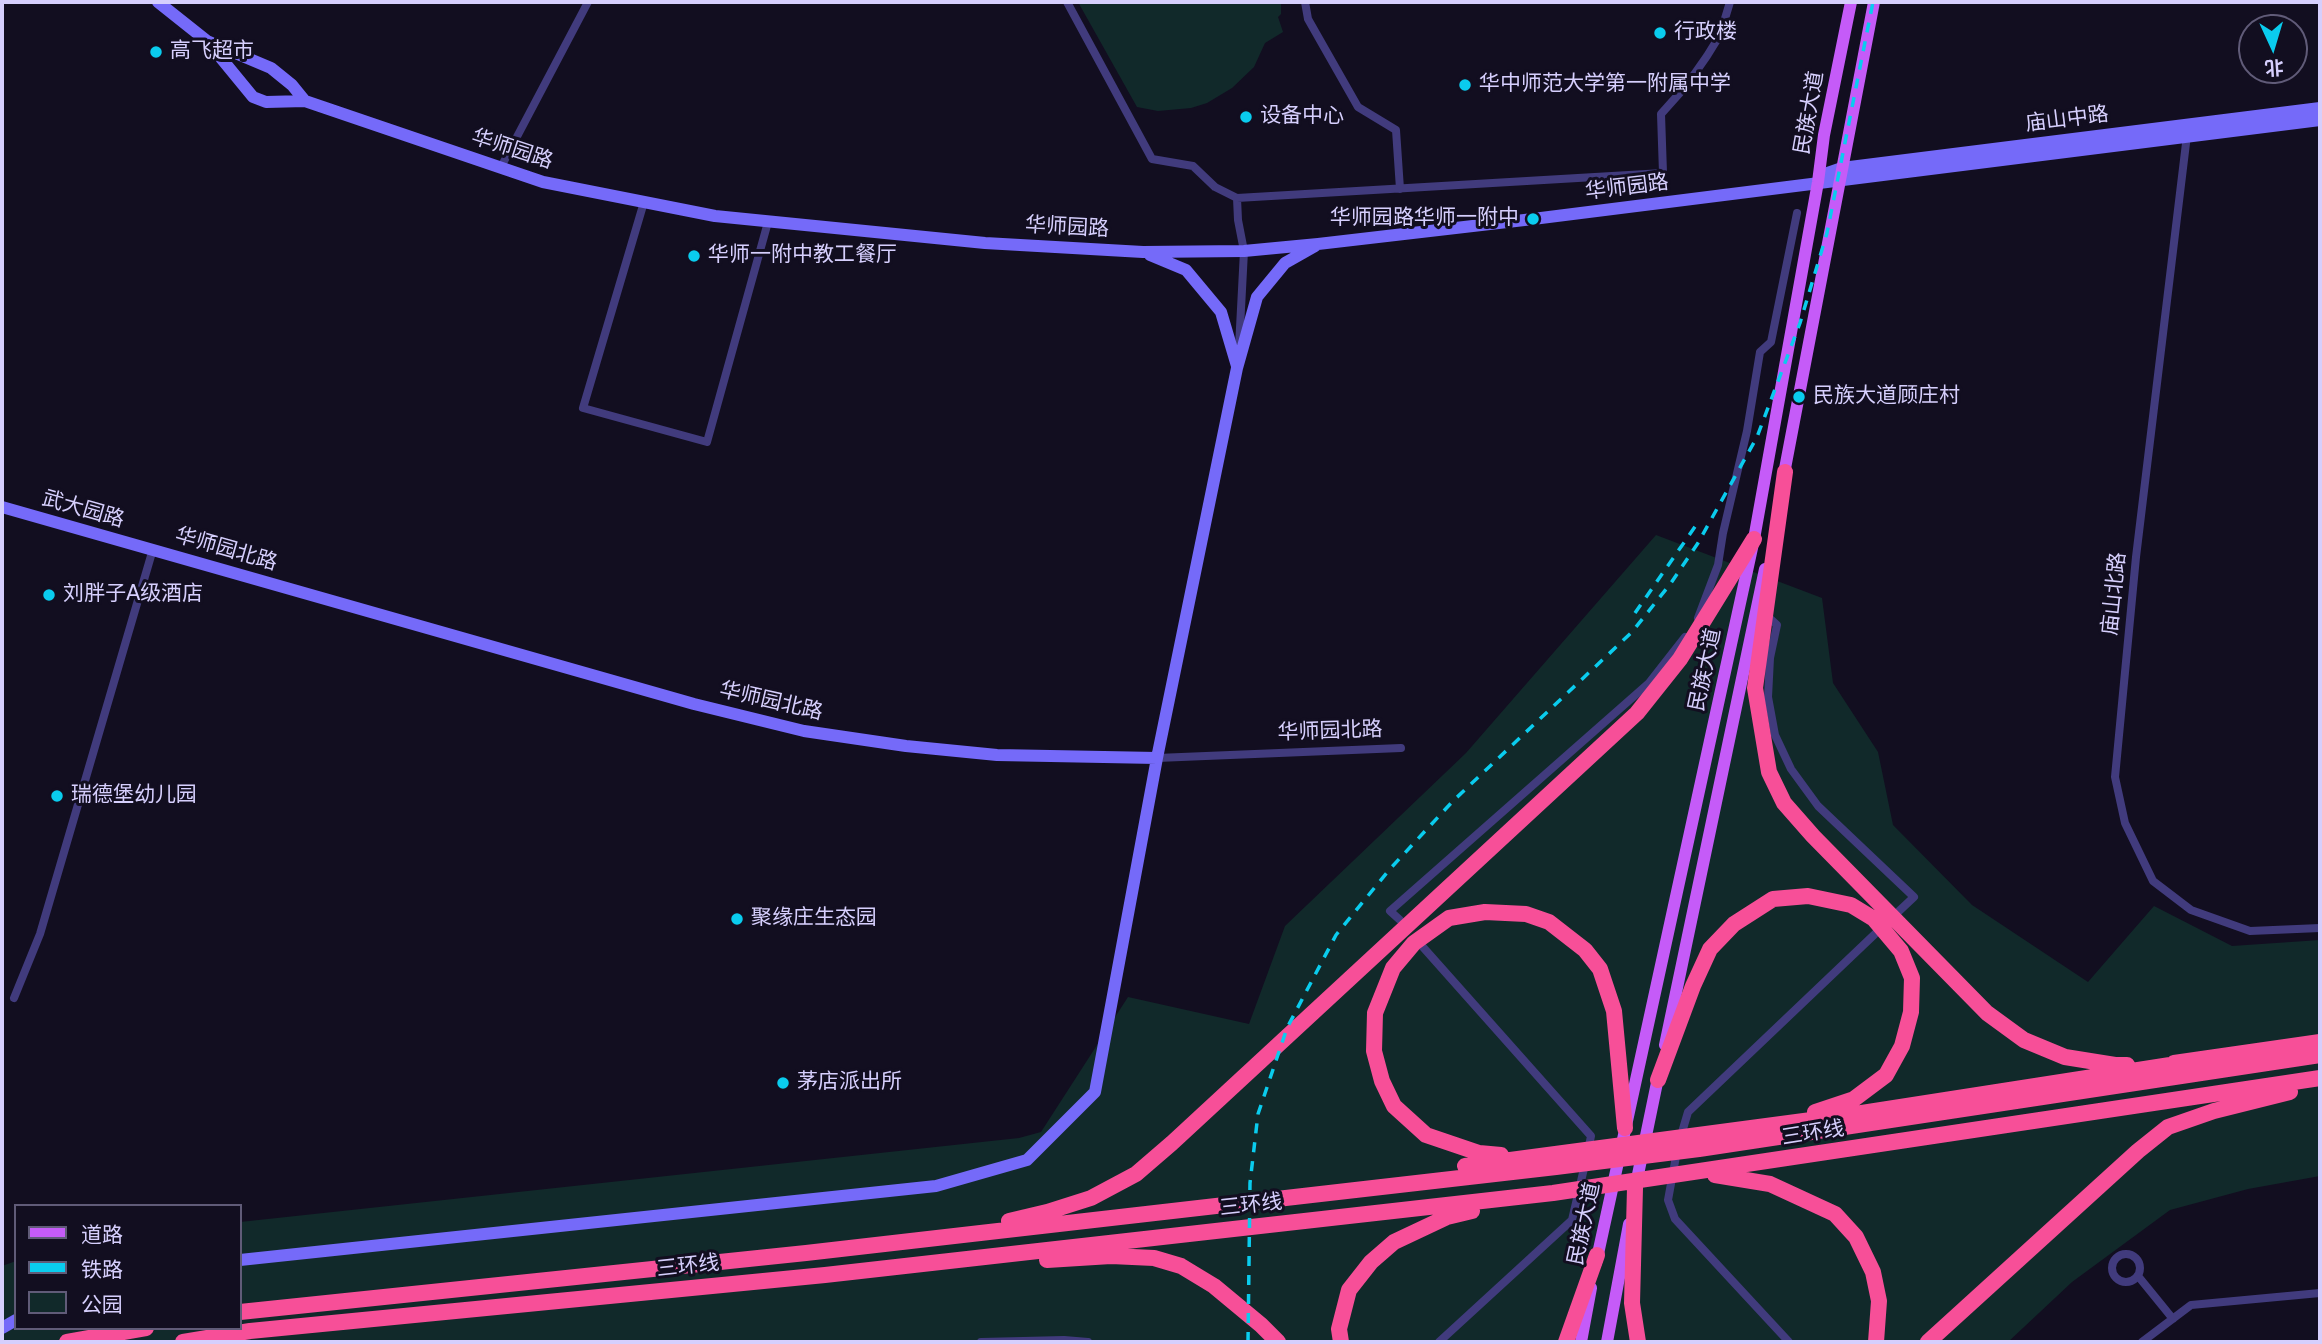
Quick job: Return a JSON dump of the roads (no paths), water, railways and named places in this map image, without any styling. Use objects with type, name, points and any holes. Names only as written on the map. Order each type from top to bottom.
[{"type":"highway","points":[[1785,472],[1755,688],[1769,772],[1784,803],[1987,1013],[2024,1040],[2065,1057],[2115,1065],[2183,1063]]},
{"type":"highway","points":[[1005,1222],[1091,1198],[1136,1174],[1172,1143],[1637,713],[1680,659],[1754,540]]},
{"type":"highway","points":[[1658,1080],[1693,986],[1710,949],[1734,924],[1773,899],[1808,896],[1851,905],[1874,919],[1901,951],[1912,978],[1910,1012],[1902,1046],[1886,1075],[1854,1099],[1808,1115],[1701,1142]]},
{"type":"highway","points":[[1556,1161],[1479,1153],[1426,1135],[1394,1106],[1382,1081],[1374,1051],[1375,1013],[1388,979],[1393,968],[1413,943],[1449,918],[1485,912],[1526,914],[1549,922],[1585,950],[1600,969],[1614,1011],[1626,1128]]},
{"type":"highway","points":[[1751,1129],[2320,1042]]},
{"type":"highway","name":"三环线","points":[[242,1312],[583,1276],[1556,1161],[2320,1055]]},
{"type":"highway","name":"三环线","points":[[183,1342],[250,1331],[825,1275],[1553,1193],[2320,1078]]},
{"type":"highway","points":[[1928,1342],[2138,1151],[2168,1127],[2214,1111],[2320,1084]]},
{"type":"highway","points":[[583,1276],[631,1262],[1303,1188],[1534,1157]]},
{"type":"highway","points":[[1699,1172],[1770,1184],[1835,1214],[1856,1237],[1872,1272],[1879,1301],[1876,1342]]},
{"type":"highway","points":[[1635,1188],[1632,1303],[1638,1342]]},
{"type":"highway","points":[[1341,1342],[1339,1329],[1349,1290],[1371,1262],[1394,1242],[1447,1217],[1553,1193]]},
{"type":"highway","points":[[1566,1342],[1597,1255]]},
{"type":"highway","points":[[825,1275],[1111,1256],[1154,1258],[1181,1266],[1214,1286],[1278,1342]]},
{"type":"highway","points":[[67,1342],[135,1330]]},
{"type":"main road","points":[[158,2],[207,41],[253,97],[266,102],[305,101]]},
{"type":"main road","name":"民族大道","points":[[1581,1342],[1597,1255],[1754,540],[1824,135],[1851,2]]},
{"type":"main road","name":"民族大道","points":[[1607,1342],[1635,1188],[1785,472],[1874,2]]},
{"type":"main road","points":[[207,41],[271,68],[292,85],[305,101]]},
{"type":"main road","name":"华师园路","points":[[305,101],[543,181],[715,216],[985,243],[1143,252],[1244,251],[1318,244],[1532,219],[1841,174]]},
{"type":"main road","name":"庙山中路","points":[[2186,131],[2320,108]]},
{"type":"main road","name":"庙山中路","points":[[1841,174],[2186,131],[2320,120]]},
{"type":"main road","points":[[242,1260],[936,1186],[1027,1160],[1095,1092],[1157,758],[1237,368],[1257,297],[1285,263],[1318,244]]},
{"type":"main road","points":[[1143,252],[1186,271],[1221,312],[1237,368]]},
{"type":"main road","name":"武大园路","points":[[2,507],[153,549]]},
{"type":"main road","name":"华师园北路","points":[[153,549],[694,704],[804,730],[906,746],[997,755],[1157,758]]},
{"type":"street","points":[[501,167],[588,2]]},
{"type":"street","points":[[1067,2],[1152,159],[1193,166],[1215,187],[1237,198],[1663,173],[1661,114],[1686,86],[1720,35],[1730,2]]},
{"type":"street","points":[[1304,2],[1308,19],[1359,107],[1396,130],[1400,189]]},
{"type":"street","name":"庙山北路","points":[[2186,131],[2148,445],[2115,778],[2125,823],[2153,881],[2192,910],[2250,931],[2320,928]]},
{"type":"street","points":[[1237,198],[1244,251],[1237,368]]},
{"type":"street","points":[[644,202],[583,408],[706,442],[768,222]]},
{"type":"street","points":[[1400,920],[1391,911],[1649,682],[1671,657],[1699,616],[1718,565],[1747,431],[1760,352],[1771,342],[1797,213]]},
{"type":"street","points":[[13,998],[40,934],[153,549]]},
{"type":"street","points":[[1765,614],[1777,625],[1770,658],[1768,696],[1775,734],[1791,769],[1818,806],[1914,897],[1898,912]]},
{"type":"street","name":"华师园北路","points":[[1157,758],[1401,748]]},
{"type":"street","points":[[1789,1342],[1675,1219],[1668,1200],[1682,1126],[1688,1112],[1701,1099],[1876,933]]},
{"type":"street","points":[[1422,946],[1591,1136],[1572,1220],[1439,1342]]},
{"type":"street","points":[[2138,1276],[2173,1319]]},
{"type":"street","points":[[2142,1342],[2191,1305],[2320,1293]]},
{"type":"street","points":[[981,1342],[1088,1342]]},
{"type":"railway","points":[[1248,1342],[1250,1183],[1258,1114],[1287,1028],[1336,935],[1389,870],[1453,801],[1632,632],[1671,583],[1698,543],[1757,437],[1800,323],[1827,233],[1873,2]]},
{"type":"railway","points":[[1635,613],[1699,521]]},
{"type":"place","name":"行政楼","points":[[1660,33]]},
{"type":"place","name":"高飞超市","points":[[156,52]]},
{"type":"place","name":"华中师范大学第一附属中学","points":[[1465,85]]},
{"type":"place","name":"设备中心","points":[[1246,117]]},
{"type":"place","name":"华师园路华师一附中","points":[[1533,219]]},
{"type":"place","name":"华师一附中教工餐厅","points":[[694,256]]},
{"type":"place","name":"民族大道顾庄村","points":[[1799,397]]},
{"type":"place","name":"刘胖子A级酒店","points":[[49,595]]},
{"type":"place","name":"瑞德堡幼儿园","points":[[57,796]]},
{"type":"place","name":"聚缘庄生态园","points":[[737,919]]},
{"type":"place","name":"茅店派出所","points":[[783,1083]]}]
